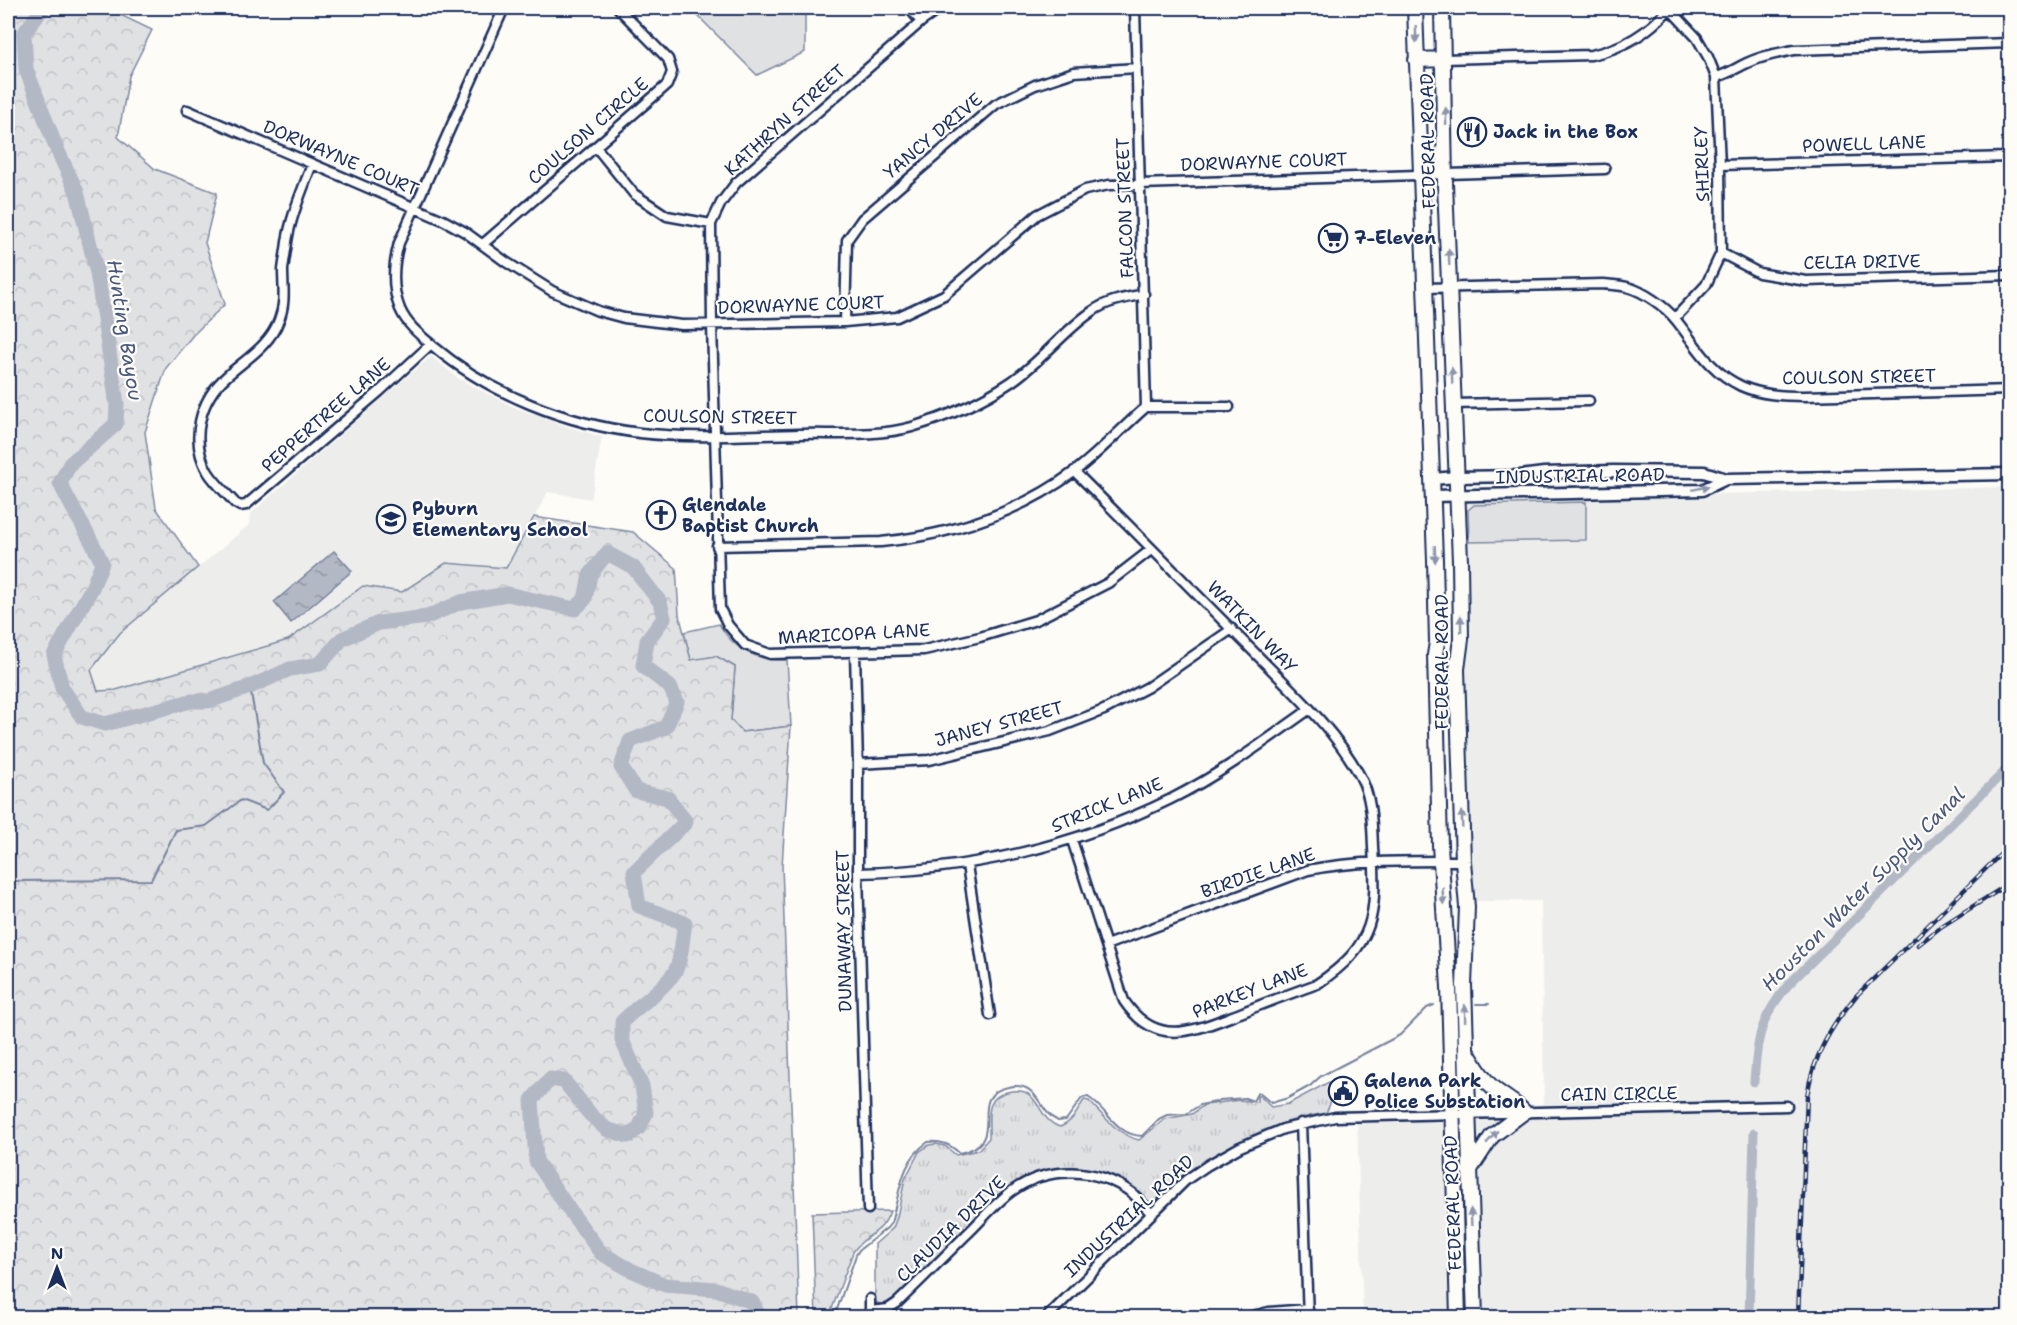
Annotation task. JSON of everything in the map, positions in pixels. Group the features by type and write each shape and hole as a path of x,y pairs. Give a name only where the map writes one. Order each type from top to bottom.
{"main road":[{"name":"FEDERAL ROAD","path":"1415,8 1433,496 1441,861 1449,987 1458,1317"},
{"name":"FEDERAL ROAD","path":"1443,8 1445,173 1461,639 1457,682 1463,861 1467,907 1464,985 1467,1114 1475,1317"},
{"path":"1416,60 1444,59"},
{"path":"1436,683 1457,682"},
{"path":"1466,1050 1481,1075 1491,1086 1516,1103 1524,1112 1492,1136 1469,1171"},
{"path":"1456,1246 1472,1246"}],"street":[{"path":"416,207 504,8"},
{"name":"COULSON CIRCLE","path":"483,244 667,85 672,72 668,59 618,8"},
{"path":"909,8 921,22"},
{"name":"KATHRYN STREET","path":"750,647 745,645 728,626 720,609 711,224 721,203 736,183 921,22 941,8"},
{"name":"FALCON STREET","path":"1136,8 1146,407"},
{"path":"1444,59 1591,55 1623,45 1642,34 1670,8"},
{"name":"SHIRLEY","path":"1670,8 1697,38 1716,77 1721,253 1706,285 1675,318"},
{"path":"1716,77 1730,73 1760,57 1794,50 2010,43"},
{"name":"YANCY DRIVE","path":"845,322 847,240 861,219 996,104 1035,85 1074,72 1137,68"},
{"name":"DORWAYNE COURT","path":"187,110 416,207 465,232 513,267 552,291 598,311 656,324 845,322 897,317 944,295 1037,215 1084,190 1109,185 1139,182 1605,169"},
{"path":"596,147 634,194 667,216 711,224"},
{"name":"POWELL LANE","path":"1719,165 2010,157"},
{"name":"PEPPERTREE LANE","path":"312,164 290,224 283,268 283,309 278,322 262,346 215,387 200,419 198,434 202,461 208,473 235,503 240,506 246,505 431,344"},
{"name":"COULSON STREET","path":"416,207 399,243 393,276 400,309 410,326 473,375 510,395 585,423 639,433 715,436 866,433 908,428 947,417 1011,382 1094,310 1115,300 1144,294"},
{"name":"CELIA DRIVE","path":"1721,253 1759,273 1806,281 2010,274"},
{"name":"COULSON STREET","path":"1425,288 1604,284 1628,287 1675,318 1710,365 1726,378 1756,392 1780,396 1805,396 2010,390"},
{"path":"1454,404 1589,401"},
{"path":"717,546 881,542 906,540 954,530 1016,507 1037,496 1074,471 1146,407 1229,407"},
{"name":"WATKIN WAY","path":"1074,471 1310,709 1346,753 1361,778 1370,806 1372,827"},
{"path":"1613,471 1613,492"},
{"name":"INDUSTRIAL ROAD","path":"1432,480 1613,471 1704,472 1726,479 2010,474"},
{"name":"INDUSTRIAL ROAD","path":"1433,496 1702,489 1726,479"},
{"name":"MARICOPA LANE","path":"750,647 770,654 855,653 924,650 980,638 1036,620 1108,583 1152,549"},
{"name":"JANEY STREET","path":"858,764 929,760 1050,731 1104,710 1148,687 1232,629"},
{"name":"DUNAWAY STREET","path":"855,653 867,1209"},
{"name":"STRICK LANE","path":"858,873 905,872 967,865 1072,840 1171,799 1234,763 1310,709"},
{"name":"PARKEY LANE","path":"1072,840 1124,1001 1137,1017 1149,1026 1164,1031 1180,1032 1196,1030 1317,984 1349,959 1364,938 1375,904 1372,827"},
{"name":"BIRDIE LANE","path":"1106,945 1308,870 1374,862 1463,861"},
{"path":"967,865 990,1015"},
{"name":"CAIN CIRCLE","path":"1451,1114 1786,1106"},
{"name":"INDUSTRIAL ROAD","path":"1046,1317 1186,1180 1240,1147 1301,1123 1335,1117 1451,1114"},
{"path":"1245,1317 1269,1312 1308,1313 1301,1123"},
{"name":"CLAUDIA DRIVE","path":"870,1314 888,1309 897,1303 1010,1192 1036,1178 1062,1173 1082,1173 1100,1177 1119,1185 1134,1195 1151,1213"},
{"path":"870,1299 870,1314"}],"shaded area":[{"name":"Pyburn Elementary School","path":"431,356 459,379 514,407 602,437 591,499 548,492 506,568 446,563 402,592 363,586 288,640 116,690 98,691 90,670 120,633 249,525 250,514"},
{"path":"2009,487 2009,1317 1363,1317 1357,1121 1473,1118 1473,1107 1544,1104 1541,901 1470,901 1463,500"}],"green space":[{"path":"8,8 106,8 152,30 129,76 118,137 155,169 217,193 205,243 225,304 193,335 166,368 145,432 156,508 198,567 120,633 91,670 98,691 116,690 288,640 363,586 402,592 446,563 506,568 534,517 633,532 676,568 679,614 691,660 716,656 735,667 731,720 742,732 791,726 782,866 799,1317 8,1317"},
{"path":"690,8 805,8 805,52 757,75"},
{"path":"1586,502 1586,540 1469,542 1468,510 1474,505"},
{"path":"719,624 739,648 766,659 787,660 791,726 742,732 731,720 735,667 716,656 691,661 684,632"},
{"path":"1329,1082 1330,1104 1326,1113 1278,1125 1233,1145 1192,1171 1154,1202 1147,1201 1118,1179 1096,1171 1062,1168 1036,1173 1015,1183 996,1198 895,1299 883,1305 875,1302 875,1244 893,1228 905,1179 919,1152 929,1145 936,1144 945,1146 956,1155 978,1150 989,1138 989,1110 994,1099 999,1095 1018,1091 1026,1093 1032,1097 1052,1123 1060,1127 1072,1119 1084,1100 1089,1101 1124,1134 1139,1140 1165,1119 1192,1114 1204,1105 1239,1100 1257,1102 1257,1096 1260,1096 1271,1107 1288,1104"},
{"path":"890,1211 878,1230 863,1240 853,1252 829,1317 816,1317 812,1213"}],"water":[{"path":"334,551 352,571 291,623 274,602"}],"waterway":[{"name":"Hunting Bayou","path":"43,8 24,33 26,69 56,147 77,192 97,273 117,404 116,424 70,464 60,483 102,563 92,588 54,655 62,688 82,717 105,724 191,701 209,701 250,687 290,669 320,664 342,639 379,623 427,617 461,602 507,594 575,609 585,599 590,575 607,553 633,567 660,602 664,618 647,641 643,666 670,687 677,702 666,727 630,741 621,767 636,791 668,798 686,822 634,872 639,906 685,923 679,962 674,973 656,993 622,1022 622,1040 642,1086 646,1113 639,1128 628,1136 606,1129 590,1114 564,1081 550,1079 532,1100 536,1161 601,1253 665,1285 716,1289 752,1302 760,1318"},
{"path":"8,881 151,880 176,830 206,826 241,800 267,810 284,792 263,763 250,687"},
{"name":"Houston Water Supply Canal","path":"1754,1082 1762,1029 1779,996 2010,766"},
{"path":"1476,1004 1489,1004"},
{"path":"834,1318 856,1255 891,1223 902,1179 912,1159 928,1142 945,1144 959,1153 974,1148 983,1140 989,1100 995,1092 1008,1087 1026,1088 1058,1121 1066,1120 1082,1098 1088,1097 1118,1126 1133,1135 1142,1136 1159,1119 1167,1115 1186,1114 1200,1105 1220,1100 1245,1098 1253,1101 1258,1092 1271,1103 1288,1098 1310,1086 1321,1076 1400,1035 1427,1008 1434,1005"},
{"name":"Houston Water Supply Canal","path":"1749,1318 1754,1133"}],"railway":[{"path":"1798,1318 1807,1096 1814,1068 1824,1043 1856,996 2010,845"},
{"path":"1918,945 1942,926 2010,883"}],"place":[{"name":"Jack in the Box","path":"1472,132"},
{"name":"7-Eleven","path":"1333,238"},
{"name":"Glendale Baptist Church","path":"661,515"},
{"name":"Pyburn Elementary School","path":"391,519"},
{"name":"Galena Park Police Substation","path":"1343,1091"}]}
